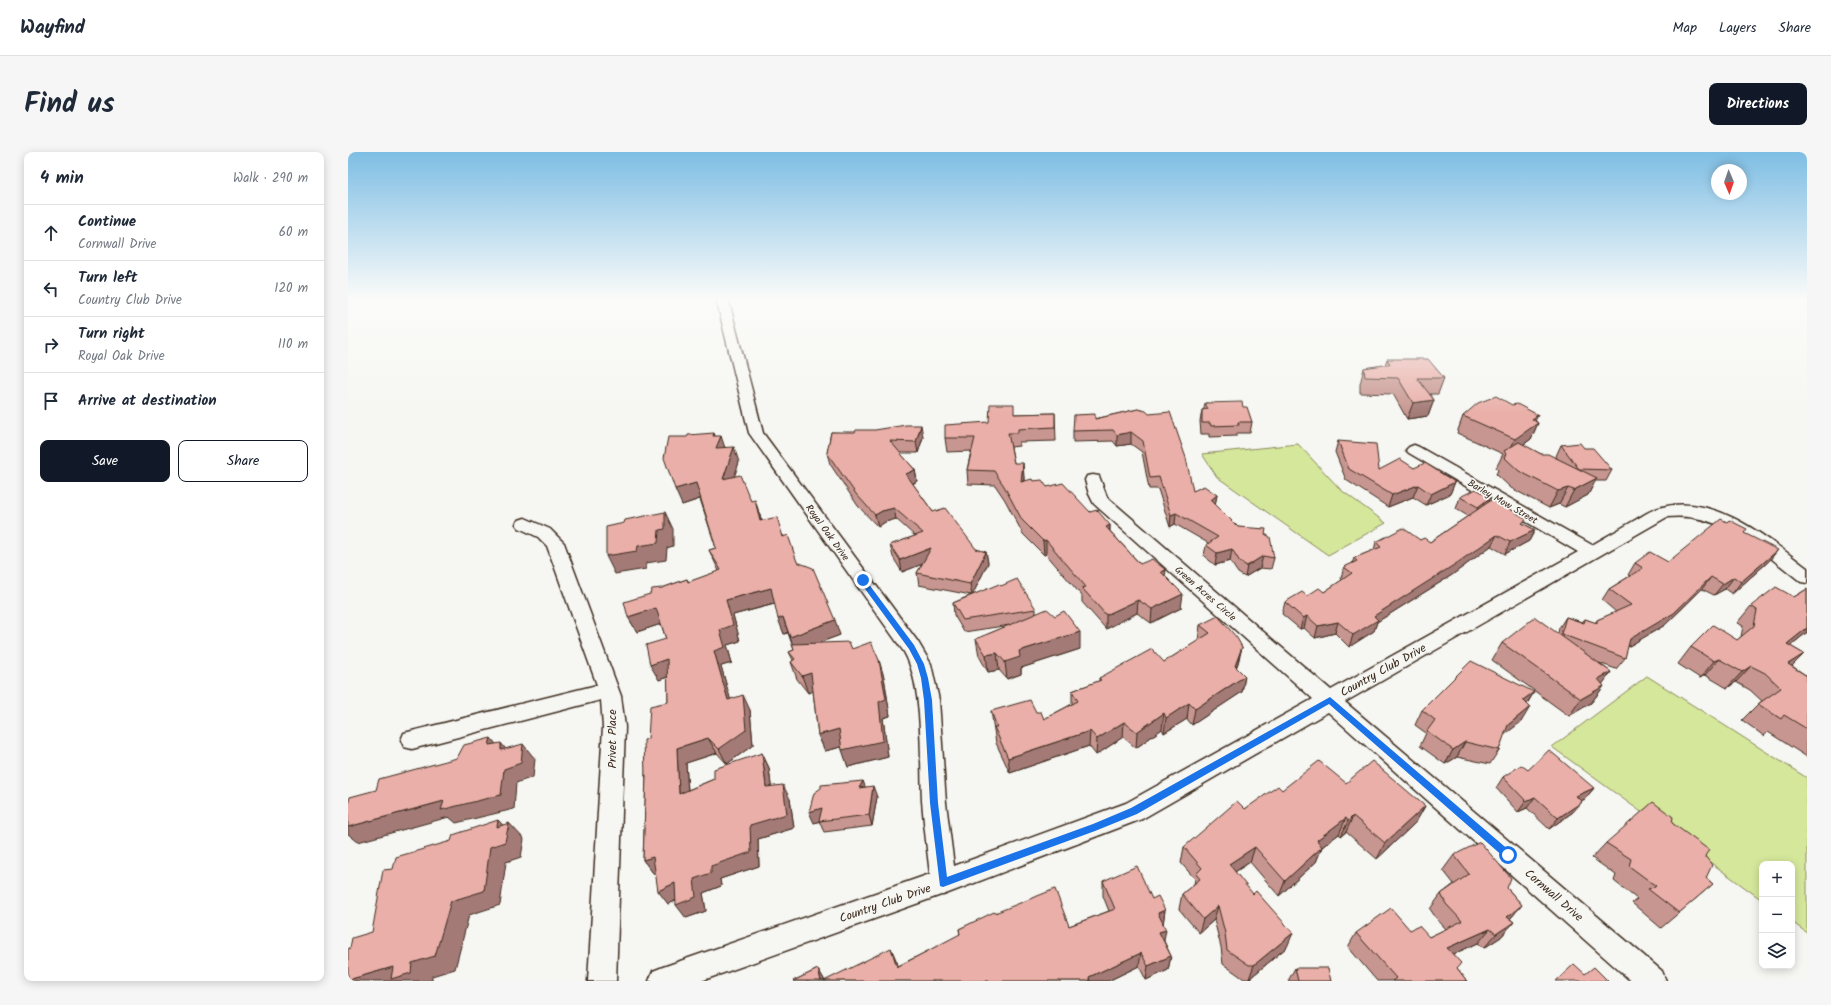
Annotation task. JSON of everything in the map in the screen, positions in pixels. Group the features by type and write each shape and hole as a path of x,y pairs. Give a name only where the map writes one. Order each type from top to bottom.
{"street":[{"name":"Royal Oak Drive","path":"732,337 756,434 911,647 921,664 928,700 934,803 943,883"},
{"name":"Barley Mow Street","path":"1414,450 1591,552"},
{"name":"Green Acres Circle","path":"1093,480 1100,500 1289,666 1330,700"},
{"name":"Country Club Drive","path":"663,981 943,883 1095,827 1134,811 1658,515 1676,510 1695,512 1723,519 1739,527 1807,577"},
{"name":"Privet Place","path":"525,524 544,533 554,543 611,696 614,727 602,981"},
{"path":"412,740 609,690"},
{"name":"Cornwall Drive","path":"1330,700 1652,981"}],"green space":[{"path":"1298,444 1341,490 1386,523 1328,555 1217,477 1202,454"},
{"path":"1647,676 1807,778 1807,933 1795,924 1795,861 1759,861 1759,898 1552,747"}],"building":[{"path":"1387,359 1428,359 1444,378 1417,378 1434,400 1413,403 1398,378 1365,377 1364,368 1390,364"},
{"path":"1496,396 1512,405 1517,404 1538,415 1532,419 1538,423 1515,439 1463,416 1478,403"},
{"path":"1242,402 1243,407 1247,407 1252,422 1238,422 1239,425 1211,426 1210,423 1202,423 1202,410 1208,409 1205,403"},
{"path":"990,404 1014,404 1014,414 1055,413 1055,427 1018,429 1018,433 1008,433 1014,463 1023,463 1021,482 1032,479 1033,481 1042,480 1047,487 1063,483 1090,512 1097,510 1110,525 1106,527 1140,564 1152,559 1166,570 1161,572 1183,594 1152,609 1138,600 1106,615 1082,588 1086,587 1046,540 1043,541 1022,520 1004,486 994,471 967,470 975,438 945,438 945,425 989,422"},
{"path":"1138,409 1146,411 1149,414 1170,412 1186,458 1193,491 1204,486 1217,495 1211,500 1238,527 1266,529 1265,534 1270,537 1274,558 1263,556 1247,566 1240,562 1232,549 1217,553 1206,545 1218,537 1176,513 1171,515 1159,477 1150,478 1143,441 1131,432 1117,435 1113,430 1073,431 1074,415 1095,414 1095,419"},
{"path":"906,425 921,425 916,442 890,441 915,470 906,474 933,512 945,508 976,549 986,552 970,584 917,573 931,548 900,560 890,545 923,533 894,508 882,511 875,515 856,494 827,453 831,432 855,432 856,430 875,430"},
{"path":"714,433 713,436 721,436 716,448 734,447 723,479 740,475 751,501 755,500 760,521 777,517 783,537 788,535 797,562 813,568 835,620 790,637 783,617 778,619 771,588 726,600 733,625 720,630 725,647 714,651 728,700 743,695 746,730 719,749 708,738 677,748 679,794 714,779 714,769 762,753 766,787 783,785 787,814 750,825 751,852 711,866 711,873 694,879 696,897 676,905 675,883 658,891 653,857 643,860 646,775 645,776 644,740 648,739 650,706 668,702 667,659 650,665 646,645 666,639 656,608 628,617 624,602 650,594 652,589 662,588 687,579 688,582 721,570 709,550 716,548 696,483 675,489 664,458 668,437 687,437 688,435"},
{"path":"1338,441 1376,444 1379,470 1400,459 1414,468 1425,463 1455,482 1431,494 1418,485 1392,495 1349,469"},
{"path":"1519,442 1541,454 1548,454 1597,478 1574,490 1568,488 1558,491 1519,471 1504,457 1506,454 1504,451"},
{"path":"1580,443 1584,448 1593,448 1612,470 1579,469 1561,445"},
{"path":"1476,489 1491,497 1478,507 1460,497"},
{"path":"1493,499 1527,519 1522,523 1535,530 1510,542 1497,535 1457,563 1374,616 1378,620 1353,635 1338,622 1318,626 1307,616 1303,618 1285,602 1302,592 1307,596 1319,588 1324,592 1352,573 1344,567 1357,561 1354,558 1381,547 1376,542 1403,528 1420,540 1424,538 1430,542"},
{"path":"665,512 665,529 659,530 658,543 638,546 637,551 606,556 606,527 624,523 625,520"},
{"path":"1721,519 1727,522 1729,520 1747,529 1744,533 1778,550 1741,582 1734,577 1723,584 1711,577 1674,613 1630,639 1625,658 1561,634 1566,617 1584,623 1585,619 1597,623 1597,620 1631,605 1609,589 1643,568 1635,563 1650,552 1668,562"},
{"path":"1017,579 1036,609 963,620 953,603 999,584 1001,586"},
{"path":"1776,587 1794,597 1807,589 1807,628 1787,644 1804,654 1788,664 1807,676 1807,729 1784,715 1781,719 1758,704 1781,688 1765,673 1751,666 1742,672 1719,659 1714,661 1691,647 1713,625 1737,640 1754,626 1757,610 1751,606"},
{"path":"1047,609 1055,616 1064,611 1080,632 1019,651 1020,657 1005,662 997,653 986,655 976,639"},
{"path":"1218,616 1237,638 1242,647 1235,666 1245,676 1195,709 1189,703 1166,718 1164,713 1137,732 1124,722 1097,739 1090,731 1008,758 994,727 997,727 991,711 1030,700 1036,712 1041,712 1044,719 1078,701 1072,691 1101,680 1099,678 1152,649 1164,662 1210,633 1200,625"},
{"path":"1535,617 1611,672 1598,679 1604,686 1581,699 1502,643"},
{"path":"849,642 852,649 871,642 879,660 886,699 879,702 883,741 842,750 839,729 818,735 811,673 802,676 791,662 795,659 789,652 794,650 792,644"},
{"path":"1471,661 1534,692 1523,700 1530,707 1508,725 1499,750 1465,742 1453,750 1427,731 1435,720 1422,710"},
{"path":"491,738 489,745 501,743 501,750 523,744 521,763 504,769 501,795 441,810 444,801 348,827 348,805 350,797 376,790 379,779 457,758 464,745"},
{"path":"1549,750 1594,788 1576,796 1582,802 1558,818 1535,797 1526,801 1503,777 1521,765 1528,770"},
{"path":"1319,761 1346,783 1372,761 1425,806 1385,843 1353,816 1348,821 1346,818 1317,840 1322,847 1285,881 1255,847 1229,864 1253,894 1256,891 1293,933 1254,965 1249,965 1227,950 1225,933 1218,906 1203,919 1182,894 1200,879 1196,874 1202,868 1184,847 1237,801 1245,809 1278,786 1282,790"},
{"path":"863,781 859,788 873,786 869,815 819,821 822,808 809,812 814,793 821,788 821,785"},
{"path":"1653,802 1673,817 1672,823 1709,850 1705,856 1712,865 1706,878 1713,884 1679,913 1648,889 1656,886 1629,866 1631,859 1606,843"},
{"path":"498,820 497,827 509,823 505,842 490,847 484,891 451,901 435,956 412,963 411,973 391,979 393,967 348,980 348,949 350,948 352,938 372,932 383,870 393,869 396,857 451,841 453,835"},
{"path":"1480,842 1511,878 1507,888 1522,905 1507,917 1514,922 1496,934 1490,929 1447,948 1461,963 1457,968 1467,981 1392,981 1396,978 1356,933 1391,908 1410,930 1419,926 1429,937 1462,921 1446,904 1441,894 1469,874 1454,855"},
{"path":"1137,866 1152,899 1158,896 1165,910 1158,913 1166,930 1159,932 1171,956 1148,966 1141,953 1089,977 1090,981 824,981 891,948 897,967 960,934 959,929 994,912 995,913 1055,889 1069,926 1115,909 1103,881"},
{"path":"1574,964 1585,974 1594,967 1608,981 1556,981"},
{"path":"1295,968 1328,968 1331,981 1298,981"},
{"path":"818,969 821,981 793,981"}],"route":[{"path":"863,580 911,647 921,664 928,700 934,803 943,883 1095,827 1134,811 1330,700 1508,855"}]}
